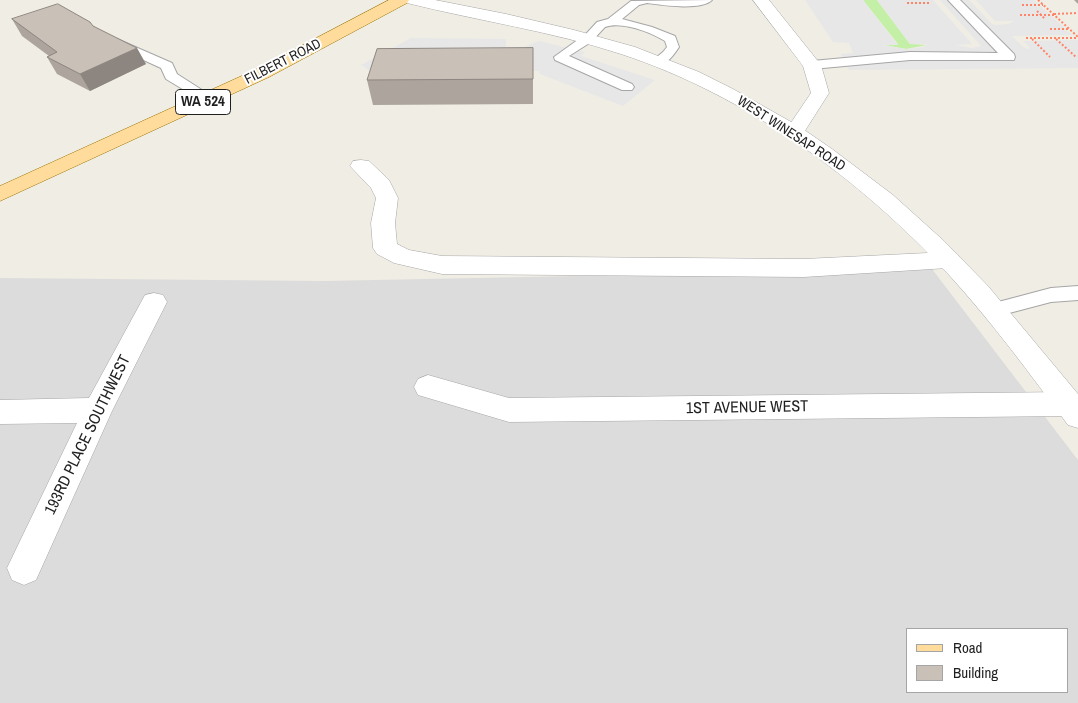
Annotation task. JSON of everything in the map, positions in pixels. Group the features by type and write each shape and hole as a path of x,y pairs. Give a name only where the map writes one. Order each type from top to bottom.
{"main road":[{"name":"FILBERT ROAD","path":"0,194 263,73 401,0"}],"street":[{"name":"WEST WINESAP ROAD","path":"413,0 589,38 658,61 735,96 794,133 854,175 914,225 994,310 1074,410"},
{"path":"761,0 812,66 820,92 794,133"},
{"path":"361,166 381,185 387,198 383,223 385,248 403,257 442,265 804,268 948,260"},
{"name":"193RD PLACE SOUTHWEST","path":"24,568 98,410 154,302"},
{"name":"1ST AVENUE WEST","path":"428,388 509,410 1074,410"},
{"path":"0,412 98,410"}],"lane":[{"path":"611,22 635,3 644,0"},
{"path":"649,0 696,2 706,0"},
{"path":"812,66 841,64 878,58 1009,57 954,0"},
{"path":"627,87 560,56 589,38 603,23 611,22 664,34 671,39 673,47 668,55 658,61"},
{"path":"106,38 167,66 171,76 209,99"},
{"path":"994,310 1051,295 1078,293"}],"path":[{"path":"1038,0 1078,38"},
{"path":"907,3 935,2"},
{"path":"1022,5 1044,5"},
{"path":"1037,11 1045,19"},
{"path":"1020,15 1078,13"},
{"path":"1050,30 1070,29"},
{"path":"1024,38 1078,38"},
{"path":"1031,38 1050,57"},
{"path":"1056,38 1076,57"}],"shaded area":[{"path":"805,0 863,0 898,45 882,45 906,49 924,47 927,44 910,44 877,0 933,0 972,44 956,45 972,48 981,46 940,0 969,0 995,25 1008,24 1014,21 995,21 976,0 1034,0 1072,35 1012,36 1023,47 1028,49 1030,48 1023,41 1078,40 1078,68 849,70 841,54 853,53 849,43 833,42"},
{"path":"411,38 506,39 506,47 524,47 539,41 585,52 581,56 655,80 623,106 540,74 539,71 372,72 361,65"},
{"path":"932,269 1078,460 1078,703 0,703 0,278 324,281"}],"green space":[{"path":"863,0 877,0 910,44 927,45 906,49 880,44 898,44"}],"building":[{"path":"58,4 90,22 93,26 137,48 80,74 47,57 57,52 12,19"},
{"path":"533,48 533,79 367,80 377,49"}]}
